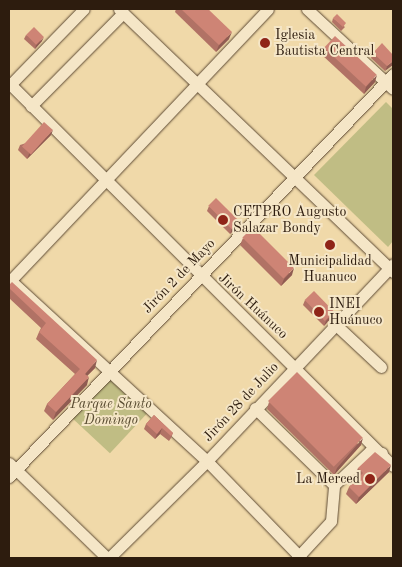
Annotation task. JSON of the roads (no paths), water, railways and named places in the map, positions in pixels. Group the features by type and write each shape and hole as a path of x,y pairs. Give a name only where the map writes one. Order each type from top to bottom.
{"street":[{"path":"9,85 84,9"},
{"path":"268,9 107,180 9,280 110,370 207,461 299,557 331,521 334,485 370,451 393,455"},
{"path":"307,9 391,81"},
{"path":"31,106 121,11 392,268"},
{"name":"Jirón 2 de Mayo","path":"11,470 110,370 296,175 391,81"},
{"name":"Jirón Huánuco","path":"9,85 107,180 200,276 295,366 393,466"},
{"name":"Jirón 28 de Julio","path":"108,558 207,461 335,324 392,268"},
{"path":"335,324 381,367"},
{"path":"255,408 334,485"},
{"path":"11,470 108,558"}],"place":[{"name":"Iglesia Bautista Central","path":"265,43"},
{"name":"CETPRO Augusto Salazar Bondy","path":"223,220"},
{"name":"Municipalidad Huanuco","path":"330,245"},
{"name":"INEI Huánuco","path":"319,312"},
{"name":"La Merced","path":"370,479"}],"park label":[{"name":"Parque Santo Domingo","path":"111,412"}]}
